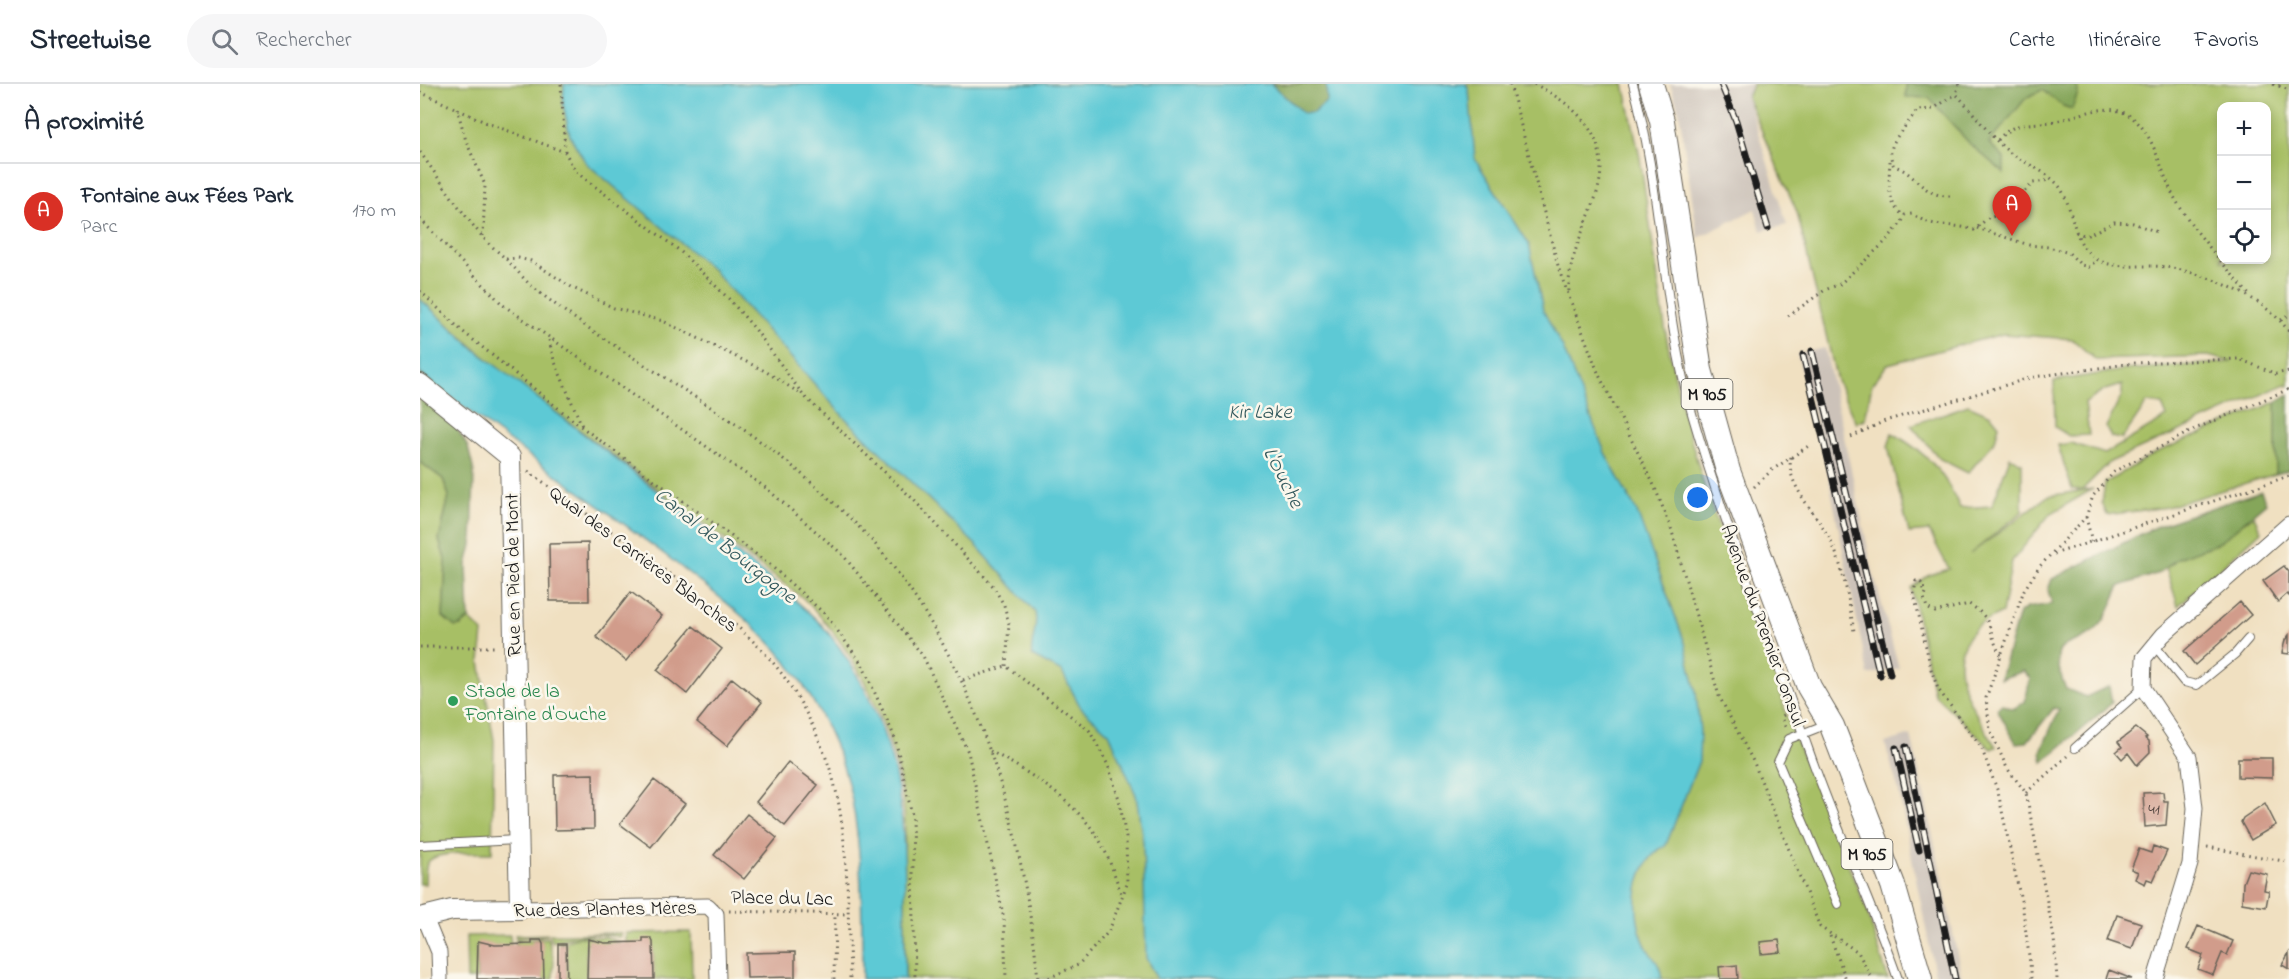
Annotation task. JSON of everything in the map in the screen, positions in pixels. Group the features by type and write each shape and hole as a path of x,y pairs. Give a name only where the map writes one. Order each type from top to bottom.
{"main road":[{"name":"Avenue du Premier Consul","path":"1651,84 1662,121 1700,370 1739,500 1811,692 1819,732 1893,885 1919,979"}],"street":[{"path":"420,384 510,457"},
{"name":"Rue en Pied de Mont","path":"510,457 520,909"},
{"path":"2155,979 2168,929 2185,884 2194,844 2194,792 2188,757 2143,688 2141,669 2144,658 2153,644 2286,532"},
{"name":"Rue des Plantes Mères","path":"423,918 452,910 708,906 715,911 718,979"},
{"path":"423,918 439,952 440,979"}],"lane":[{"name":"Avenue du Premier Consul","path":"1633,84 1646,139 1673,334 1692,416 1724,517 1819,732 1874,910 1898,979"},
{"path":"2153,644 2184,682 2197,685 2235,654 2248,639"},
{"path":"2076,748 2143,688"},
{"path":"1819,732 1790,739 1778,762 1838,904"},
{"path":"420,845 518,840"}],"path":[{"path":"561,84 565,152 576,172 680,251 729,299 755,329 803,395 913,499 993,586 1004,605 1008,624 1006,666"},
{"path":"1510,84 1544,216 1569,298 1599,375 1653,483 1671,528 1719,696 1754,763 1820,927 1830,936 1850,945 1863,959 1872,979"},
{"path":"1534,84 1561,97 1579,113 1594,135 1600,153 1601,173 1596,195 1568,274 1569,298"},
{"path":"1959,84 1956,94 1933,109 1917,110 1910,124 1893,141 1890,193 1894,206 1905,215 1912,214 1928,224 1945,227 1961,226 1974,230 1989,217 1998,216 2006,210 2033,183 2050,180"},
{"path":"2273,84 2289,90"},
{"path":"420,92 487,123 565,152"},
{"path":"1956,94 2008,151 2060,187 2081,246 2097,260 2186,271 2251,297"},
{"path":"457,108 466,141 485,185 482,237"},
{"path":"1998,140 2006,130 2016,125 2040,124 2095,111 2119,111 2143,126 2174,196 2251,297 2281,320 2289,332"},
{"path":"420,152 482,237 532,287 622,351 700,400 796,470 875,544 923,611 962,680 990,751 1015,843 1034,934 1038,979"},
{"path":"1891,159 1894,166 1904,169 1920,186 1940,196 1950,196"},
{"path":"1788,316 1825,290 1840,284 1885,242 1905,215"},
{"path":"420,219 455,258 503,305 549,340 765,488 806,520 843,555 923,656 968,752 1004,919 1006,979"},
{"path":"2076,232 2086,236 2115,222 2133,223 2160,233"},
{"path":"1977,228 2029,245 2049,247 2069,254 2081,264 2089,267 2097,260"},
{"path":"506,259 518,258 531,261 573,288 614,308 663,321 765,371 803,395"},
{"path":"420,291 462,331 583,428 768,563 826,615 862,664 895,738 912,815 915,979"},
{"path":"2281,320 2289,315"},
{"path":"549,340 554,360 583,428"},
{"path":"1851,437 1885,421 2033,377 2135,363 2239,359 2276,374 2289,371"},
{"path":"2056,979 2054,938 2026,793 2007,768 1990,730 1986,698 2024,590 2040,566 2086,517 2093,496 2115,471 2195,429 2289,389"},
{"path":"1739,500 1772,470 1810,445"},
{"name":"Quai des Carrières Blanches","path":"510,457 705,601 745,634 782,674 810,722 831,772 841,828 848,914 850,979"},
{"path":"1791,457 1789,466 1802,496 1827,533 1845,581 1854,631"},
{"path":"2052,555 2289,476"},
{"path":"2086,517 2092,542"},
{"path":"2001,655 1988,619 1979,610 1969,604 1935,612 1927,608 1924,598 1926,592 1921,583 1916,581 1914,594 1930,669 1938,688 1981,747 1998,792 2023,910 2032,979"},
{"path":"420,647 514,647"},
{"path":"962,680 1006,666"},
{"path":"1006,666 1089,730 1108,765 1119,799 1126,838 1127,884 1109,931 1078,965 1046,979"},
{"path":"2026,793 2076,748"},
{"path":"990,751 1020,767 1071,807 1101,842 1122,896"},
{"path":"2194,844 2289,862"},
{"name":"Place du Lac","path":"715,911 848,914"},
{"path":"834,914 834,979"},
{"path":"1830,936 1846,979"}],"shaded area":[{"path":"1670,84 1753,84 1747,97 1787,225 1761,231 1755,209 1698,238 1679,111"},
{"path":"1825,348 1873,572 1899,668 1868,675 1821,440 1797,354"},
{"path":"1911,735 1962,979 1936,979 1898,788 1885,743"}],"green space":[{"name":"Kir Lake","path":"420,84 1624,84 1640,158 1667,340 1682,408 1706,492 1774,673 1790,726 1866,908 1888,979 905,979 904,809 892,751 883,722 857,668 841,643 803,598 496,367 420,299"},
{"path":"1271,84 1326,84 1327,101 1313,114 1303,113"},
{"path":"1753,84 2289,84 2289,386 2285,384 2110,462 2082,490 2072,489 2058,445 2071,443 2105,454 2167,417 2162,405 2147,403 2122,439 2111,437 2106,427 2122,395 2122,385 2105,390 2085,403 2089,435 2069,436 2055,427 2054,381 2124,370 2232,362 2208,356 2096,360 2072,339 2003,334 1888,364 1872,384 1865,419 1856,423 1837,381 1797,212 1747,97"},
{"path":"1906,84 2077,84 2078,93 2072,109 2063,106 2042,90 2026,98 1989,143 2004,158 2004,173 1970,144 1929,98 1906,97"},
{"path":"420,373 445,393 457,429 468,447 474,472 472,545 467,565 469,619 461,626 455,627 443,617 446,562 439,540 449,496 443,479 420,462"},
{"path":"2289,394 2289,470 2276,474 2276,402"},
{"path":"2276,402 2276,474 2167,507 2107,515 2102,503 2105,483 2155,453"},
{"path":"1968,405 1991,415 1999,425 1995,441 1968,473 1940,459 1911,425"},
{"path":"1892,433 1915,448 1933,464 1948,483 1960,508 1992,506 2010,457 2022,463 2022,512 1970,554 2048,496 2093,489 2050,514 2012,561 2002,613 1978,626 1966,640 1961,655 1960,671 1971,703 1996,747 1991,749 1934,694 1911,588 1929,575 1949,569 1929,531 1909,533 1888,447"},
{"name":"Stade de la Fontaine d'Ouche","path":"420,462 443,479 449,496 439,540 446,562 443,617 461,626 469,619 483,632 480,662 494,740 492,853 456,853 437,856 427,864 425,884 420,884"},
{"path":"2261,491 2266,503 2220,542 2178,558 2159,573 2120,586 2101,624 2082,639 2060,650 2058,658 2066,689 2086,697 2109,686 2112,703 2043,762 2041,751 2059,709 2054,708 2027,742 2016,743 1997,709 2002,704 2013,709 2025,702 2030,679 2024,671 2000,679 2019,613 2027,608 2052,604 2048,590 2052,579 2155,527"},
{"path":"2254,516 2261,531 2178,606 2166,568 2178,558 2220,542 2231,530"},
{"path":"691,932 692,979 654,979 653,942 626,943 626,933"},
{"path":"621,933 620,937 594,934 552,942 550,935 516,938 515,935"},
{"path":"510,935 511,945 476,946 477,979 467,979 466,936"},
{"path":"579,937 606,937 621,943 586,943 587,979 567,979 566,944 558,944"},
{"path":"548,938 554,960 553,979 544,979 515,941"}],"water":[{"name":"Kir Lake","path":"564,84 1271,84 1303,113 1313,113 1327,101 1326,84 1466,84 1469,90 1475,159 1529,244 1543,310 1563,348 1606,455 1637,512 1685,643 1696,692 1700,731 1699,761 1666,845 1655,853 1647,864 1638,891 1638,920 1641,933 1646,946 1658,964 1662,979 1157,979 1146,958 1143,842 1136,795 1109,733 1081,708 1062,672 1032,656 1036,624 1035,612 977,546 843,416 713,270 586,163 570,136 563,104"},
{"name":"Canal de Bourgogne","path":"420,299 477,351 799,603 827,631 840,649 853,668 874,709 890,752 895,774 904,841 905,979 862,979 860,867 854,809 840,758 812,700 795,674 776,649 738,612 420,373"}],"building":[{"path":"588,543 589,601 550,601 549,544"},
{"path":"2284,566 2289,572 2289,596 2287,594 2278,602 2263,581"},
{"path":"631,592 662,616 626,661 596,637"},
{"path":"2240,602 2251,615 2195,665 2184,651"},
{"path":"693,626 722,649 687,694 657,670"},
{"path":"2289,635 2289,654 2282,653 2285,640"},
{"path":"732,678 762,702 727,746 697,722"},
{"path":"2136,728 2147,737 2145,738 2149,741 2150,752 2137,765 2128,753 2122,759 2116,752 2122,747 2118,742"},
{"path":"2238,758 2272,758 2272,778 2238,777"},
{"path":"788,762 818,785 785,826 756,802"},
{"path":"593,774 594,829 555,830 554,775"},
{"path":"654,780 685,804 651,847 620,824"},
{"path":"2163,792 2164,801 2168,801 2166,825 2145,827 2143,793"},
{"path":"2265,803 2276,825 2251,840 2241,822 2243,818"},
{"path":"747,814 777,838 744,879 714,855"},
{"path":"2153,846 2167,851 2153,881 2147,879 2145,884 2135,879 2138,872 2131,869 2139,849 2151,853"},
{"path":"2248,870 2267,874 2264,890 2269,891 2266,907 2242,903 2243,883"},
{"path":"2117,915 2141,923 2132,949 2108,941"},
{"path":"2198,926 2233,941 2227,955 2222,953 2213,975 2198,969 2203,955 2188,949"},
{"path":"643,938 651,938 653,942 654,979 587,979 588,939 605,943 643,942"},
{"path":"532,940 541,940 543,944 544,979 477,979 478,941 495,945 532,944"},
{"path":"1779,940 1781,952 1761,954 1760,942"},
{"path":"558,944 566,944 567,979 558,979"},
{"path":"795,952 795,977 747,978 746,953"},
{"path":"2289,953 2289,969 2282,965"},
{"path":"1737,965 1738,979 1720,979 1719,967"},
{"path":"2109,970 2132,979 2106,979"}],"railway":[{"path":"1721,84 1736,121 1768,228"},
{"path":"1812,351 1890,674"},
{"path":"1803,355 1880,675"},
{"path":"1906,747 1955,979"},
{"path":"1896,748 1919,850"}],"place":[{"name":"Fontaine aux Fées Park","path":"2012,236"},
{"name":"Stade de la Fontaine d'Ouche","path":"453,701"}],"water label":[{"name":"L'Ouche","path":"1284,477"}]}
